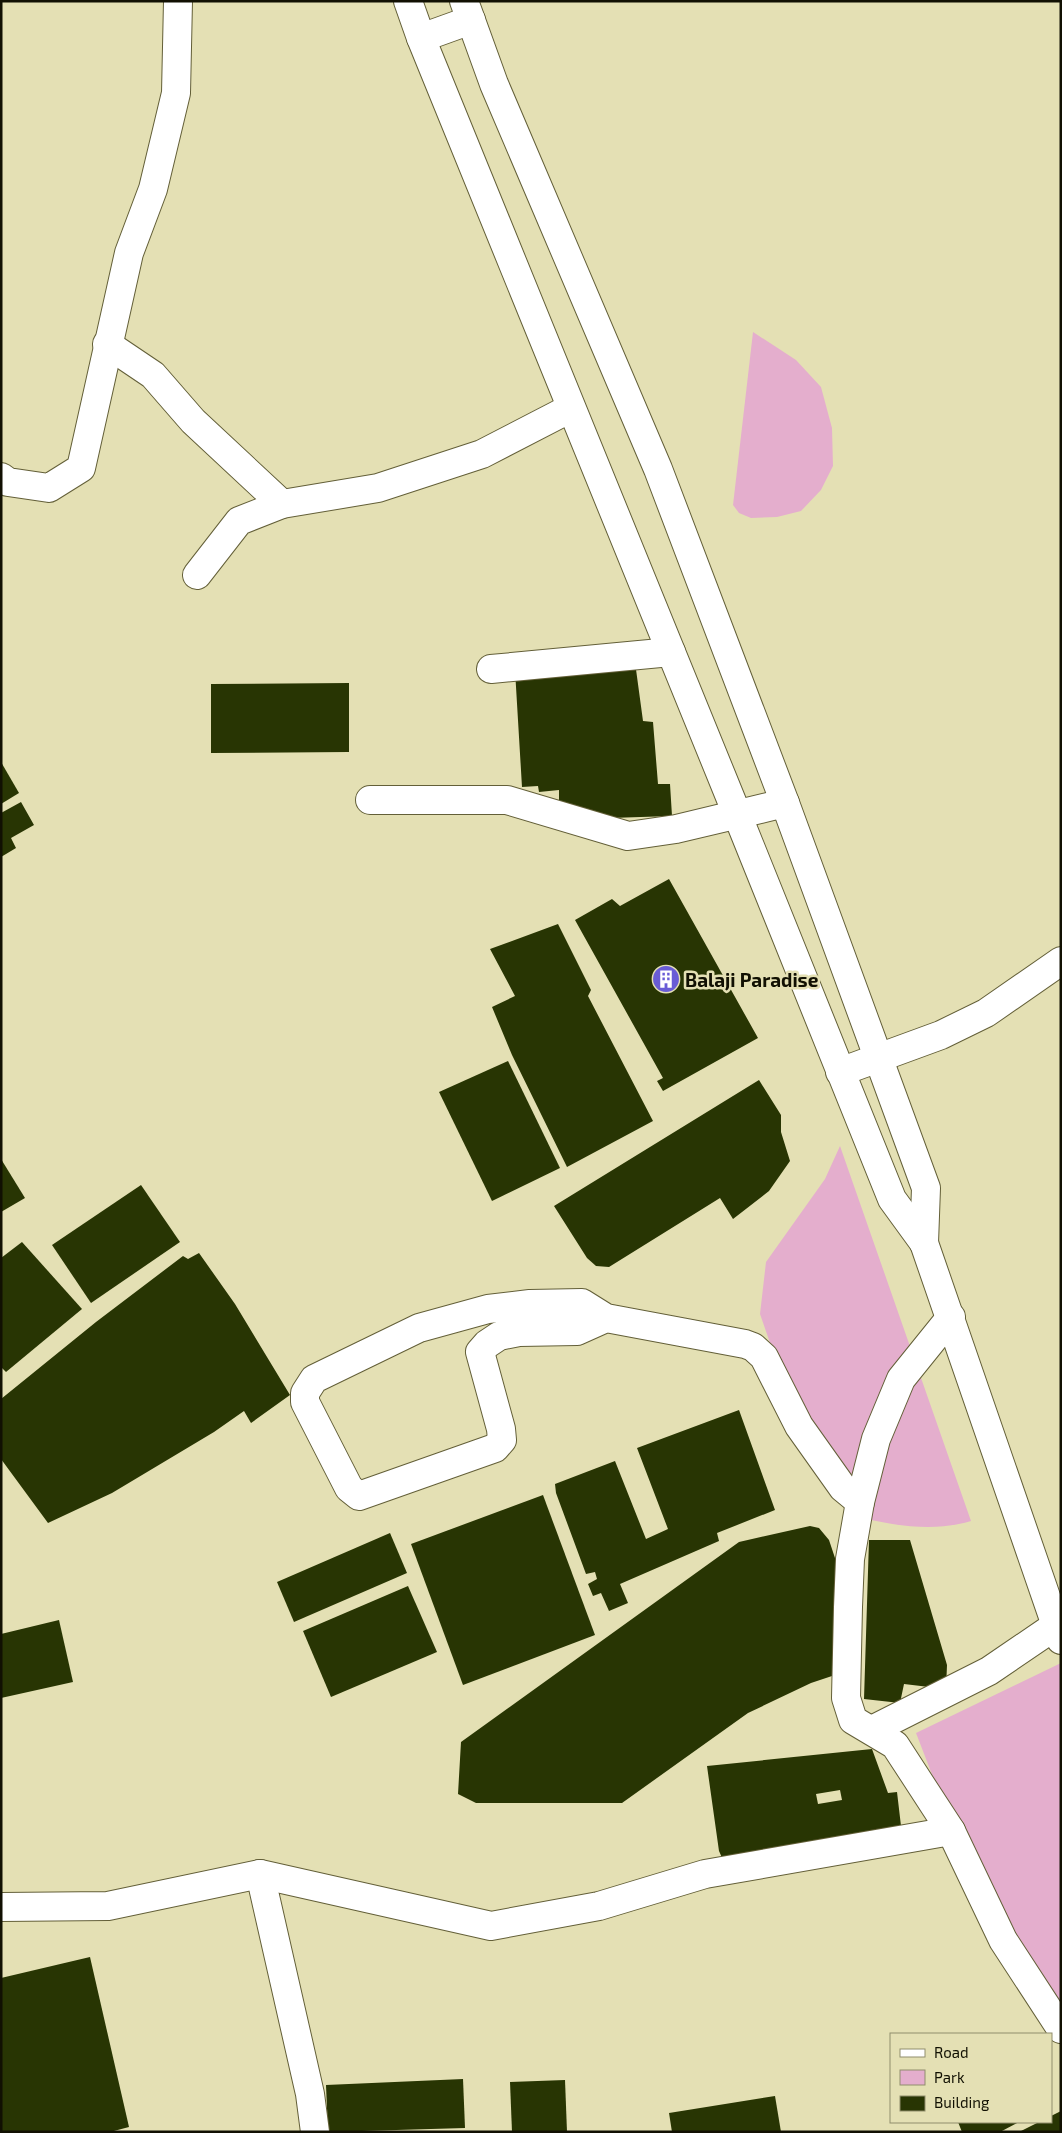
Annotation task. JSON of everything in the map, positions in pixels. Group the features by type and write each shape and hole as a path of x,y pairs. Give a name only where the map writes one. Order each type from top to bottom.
{"street":[{"path":"1,477 8,482 49,488 81,468 129,253 153,189 176,93 178,1"},
{"path":"408,1 421,38 892,1199 924,1243 1059,1630 989,1671 872,1730"},
{"path":"421,38 468,10 494,84 658,469 785,803 926,1188 924,1243"},
{"path":"108,344 153,375 193,421 282,504"},
{"path":"197,575 239,521 282,504 378,488 482,454 571,408"},
{"path":"491,669 671,652"},
{"path":"370,800 507,800 628,836 676,829 785,803"},
{"path":"840,1072 941,1035 986,1013 1061,961"},
{"path":"606,1318 577,1331 519,1332 499,1336 487,1344 480,1352 501,1429 502,1440 495,1448 359,1496 349,1488 305,1402 305,1393 314,1379 419,1328 488,1309 557,1303 582,1303 606,1318 753,1347 764,1357 800,1426 837,1480 843,1488 860,1502"},
{"path":"951,1317 900,1379 876,1439 860,1502 850,1559 846,1698 853,1720 895,1744 951,1831 1003,1940 1061,2029"},
{"path":"1,1907 108,1906 260,1874 490,1926 599,1906 705,1874 951,1831"},
{"path":"260,1874 310,2094 315,2132"}],"green space":[{"path":"753,332 796,360 821,387 832,428 833,466 821,490 801,511 777,517 751,518 739,513 733,505"},
{"path":"840,1146 971,1521 946,1526 921,1527 871,1520 777,1363 760,1314 766,1262 825,1179"},
{"path":"1061,1663 1061,2018 943,1803 916,1733"}],"building":[{"path":"635,662 643,721 653,722 658,784 670,784 672,816 579,819 578,806 559,808 559,790 539,792 538,786 522,787 515,670"},
{"path":"349,683 349,752 211,753 211,684"},
{"path":"1,762 19,793 1,804"},
{"path":"21,802 34,825 11,838 16,848 1,857 1,813"},
{"name":"Balaji Paradise","path":"669,879 758,1038 663,1091 657,1081 663,1078 575,920 612,899 620,906"},
{"path":"558,924 591,990 588,996 653,1121 567,1167 512,1055 492,1007 515,996 490,949"},
{"path":"508,1061 560,1168 492,1201 439,1092"},
{"path":"759,1080 781,1115 781,1132 790,1161 769,1191 733,1219 720,1198 609,1267 596,1266 587,1258 554,1206"},
{"path":"1,1159 25,1198 1,1212"},
{"path":"141,1185 180,1242 91,1303 52,1245"},
{"path":"22,1242 82,1309 6,1372 1,1367 1,1258"},
{"path":"199,1253 235,1304 290,1395 251,1423 244,1411 214,1432 112,1493 48,1523 1,1459 1,1399 96,1322 183,1256 188,1259"},
{"path":"739,1410 775,1510 717,1533 719,1541 620,1584 628,1603 609,1611 601,1593 593,1596 588,1584 597,1579 595,1572 586,1574 556,1493 555,1484 615,1461 646,1539 668,1529 637,1448"},
{"path":"543,1495 595,1635 463,1685 411,1544"},
{"path":"810,1526 819,1528 829,1540 837,1564 835,1675 811,1683 748,1713 622,1803 476,1803 458,1794 461,1742 739,1542"},
{"path":"390,1533 407,1573 294,1622 277,1582"},
{"path":"869,1540 910,1540 947,1665 946,1689 904,1684 900,1703 864,1699"},
{"path":"408,1586 437,1652 331,1697 303,1631"},
{"path":"59,1620 73,1682 1,1698 1,1634"},
{"path":"872,1749 888,1793 897,1792 901,1826 723,1860 719,1851 707,1766","holes":["840,1790 842,1800 818,1804 816,1794"]},
{"path":"90,1957 129,2127 110,2132 1,2132 1,1978"},
{"path":"463,2079 465,2128 328,2132 326,2085"},
{"path":"565,2080 567,2132 512,2132 510,2082"},
{"path":"775,2096 781,2132 672,2132 669,2113"},
{"path":"1061,2111 1061,2132 1019,2132 1037,2123 1052,2123 1052,2116"},
{"path":"958,2123 1017,2123 1000,2132 962,2132"}],"place":[{"name":"Balaji Paradise","path":"666,979"}]}
